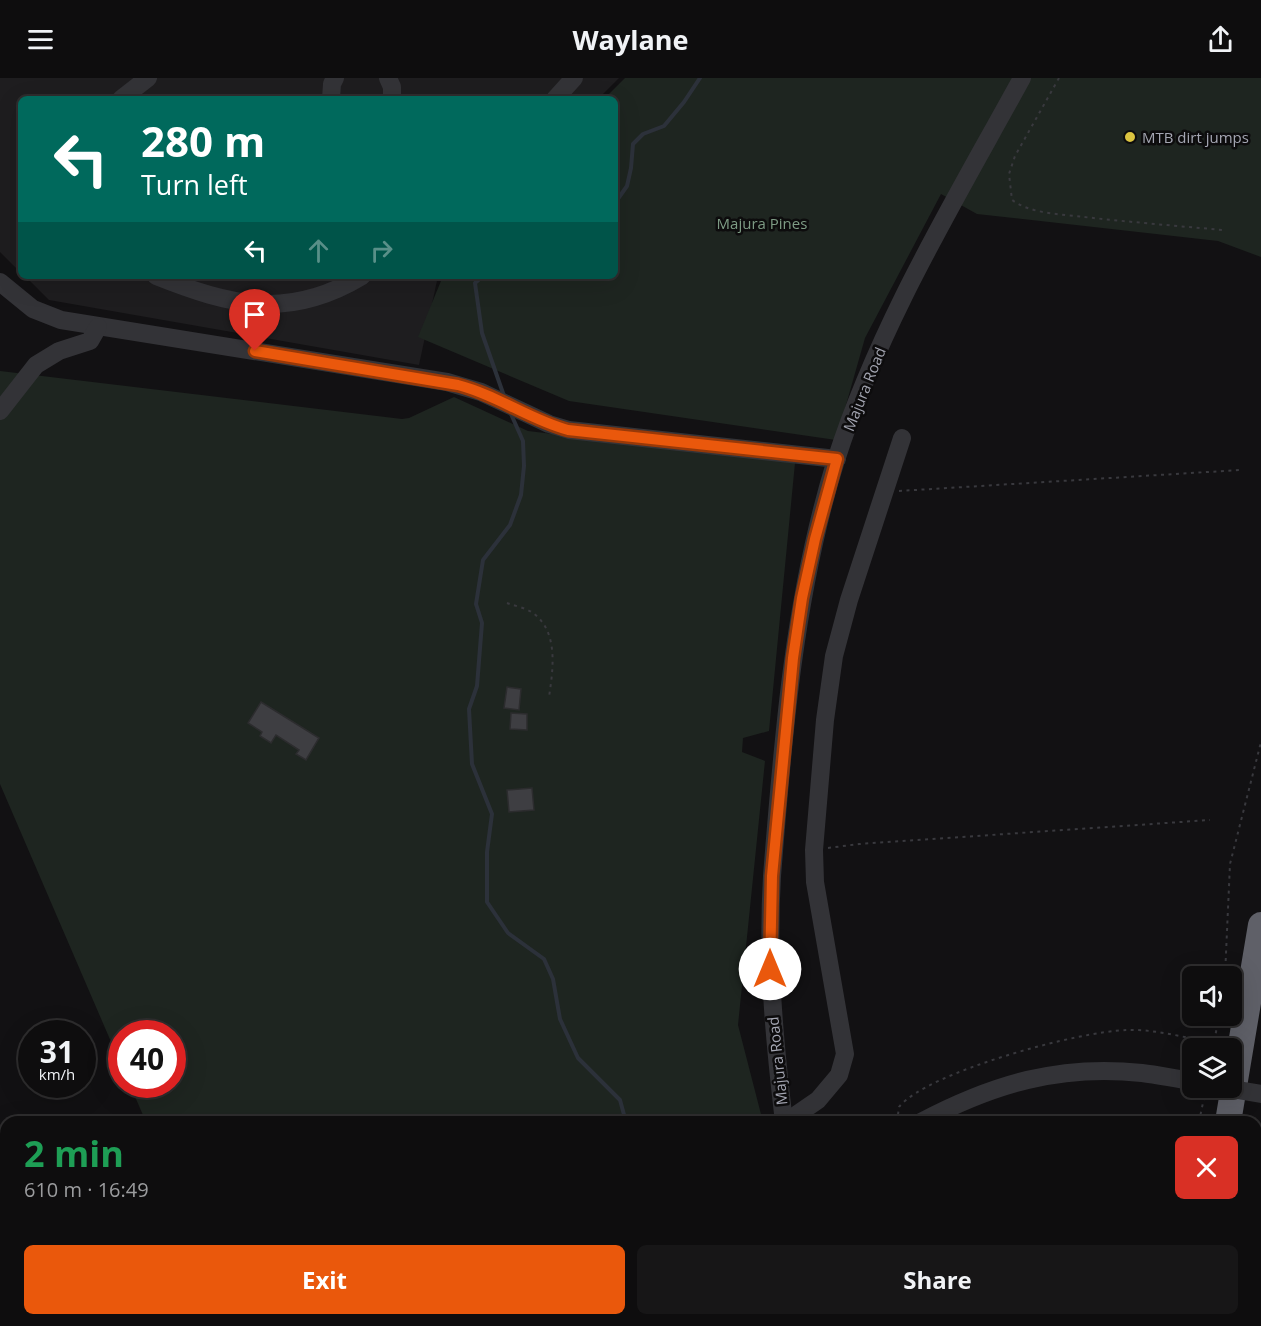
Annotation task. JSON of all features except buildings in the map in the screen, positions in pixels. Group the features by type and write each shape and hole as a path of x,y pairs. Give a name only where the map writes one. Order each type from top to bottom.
{"highway":[{"path":"1229,1116 1261,925"}],"street":[{"path":"125,96 148,78"},
{"path":"331,96 335,78"},
{"path":"388,78 392,87 392,96"},
{"path":"558,96 574,78"},
{"name":"Majura Road","path":"784,1116 771,999 770,908 797,628 819,520 837,459 883,339 938,231 1022,78"},
{"path":"164,279 212,296 249,303 281,304 322,295 356,279"},
{"path":"0,282 39,312 61,320 447,382 481,392 549,424 568,430 837,459"},
{"path":"0,411 36,365 59,351 90,341 98,327"},
{"path":"794,1116 818,1101 839,1075 845,1054 815,882 814,850 825,720 834,656 849,600 902,438"},
{"path":"934,1116 1009,1083 1045,1075 1120,1072 1182,1079"},
{"path":"1242,1091 1261,1094"}],"path":[{"path":"1059,78 1015,156 1009,174 1012,200 1019,205 1051,213 1223,230"},
{"path":"884,492 1240,470"},
{"path":"507,603 533,613 545,625 552,646 554,667 549,697"},
{"path":"1225,966 1230,864 1261,742"},
{"path":"814,850 859,844 1210,820"},
{"path":"898,1116 899,1107 916,1092 987,1063 1063,1040 1129,1030 1182,1038"},
{"path":"1200,1116 1204,1098"}],"shaded area":[{"path":"0,78 619,78 601,96 18,96 18,270 0,252"},
{"path":"28,279 437,279 419,365 49,300"}],"green space":[{"name":"Majura Pines","path":"625,78 1261,78 1261,257 1218,241 977,214 941,194 865,338 836,440 569,401 418,337 442,279 618,279 618,96 607,96"},
{"path":"0,371 402,419 409,418 454,397 528,431 795,463 769,731 743,738 742,752 765,761 738,1025 761,1116 143,1116 136,1098 186,1098 186,1020 108,1020 108,1035 0,784"}],"waterway":[{"path":"618,199 627,186 633,144 643,134 664,126 700,78"},
{"path":"480,279 475,283 482,333 504,396"},
{"path":"511,414 523,441 524,466 521,495 510,525 483,560 476,604 482,623 477,686 469,709 472,764 492,814 487,852 487,902 508,933 544,959 553,979 560,1019 578,1058 620,1100 624,1116"}],"place":[{"name":"MTB dirt jumps","path":"1130,137"}],"route":[{"path":"255,351 439,380 481,392 549,424 568,430 837,459 819,520 802,598 793,658 772,876 770,969"}]}
